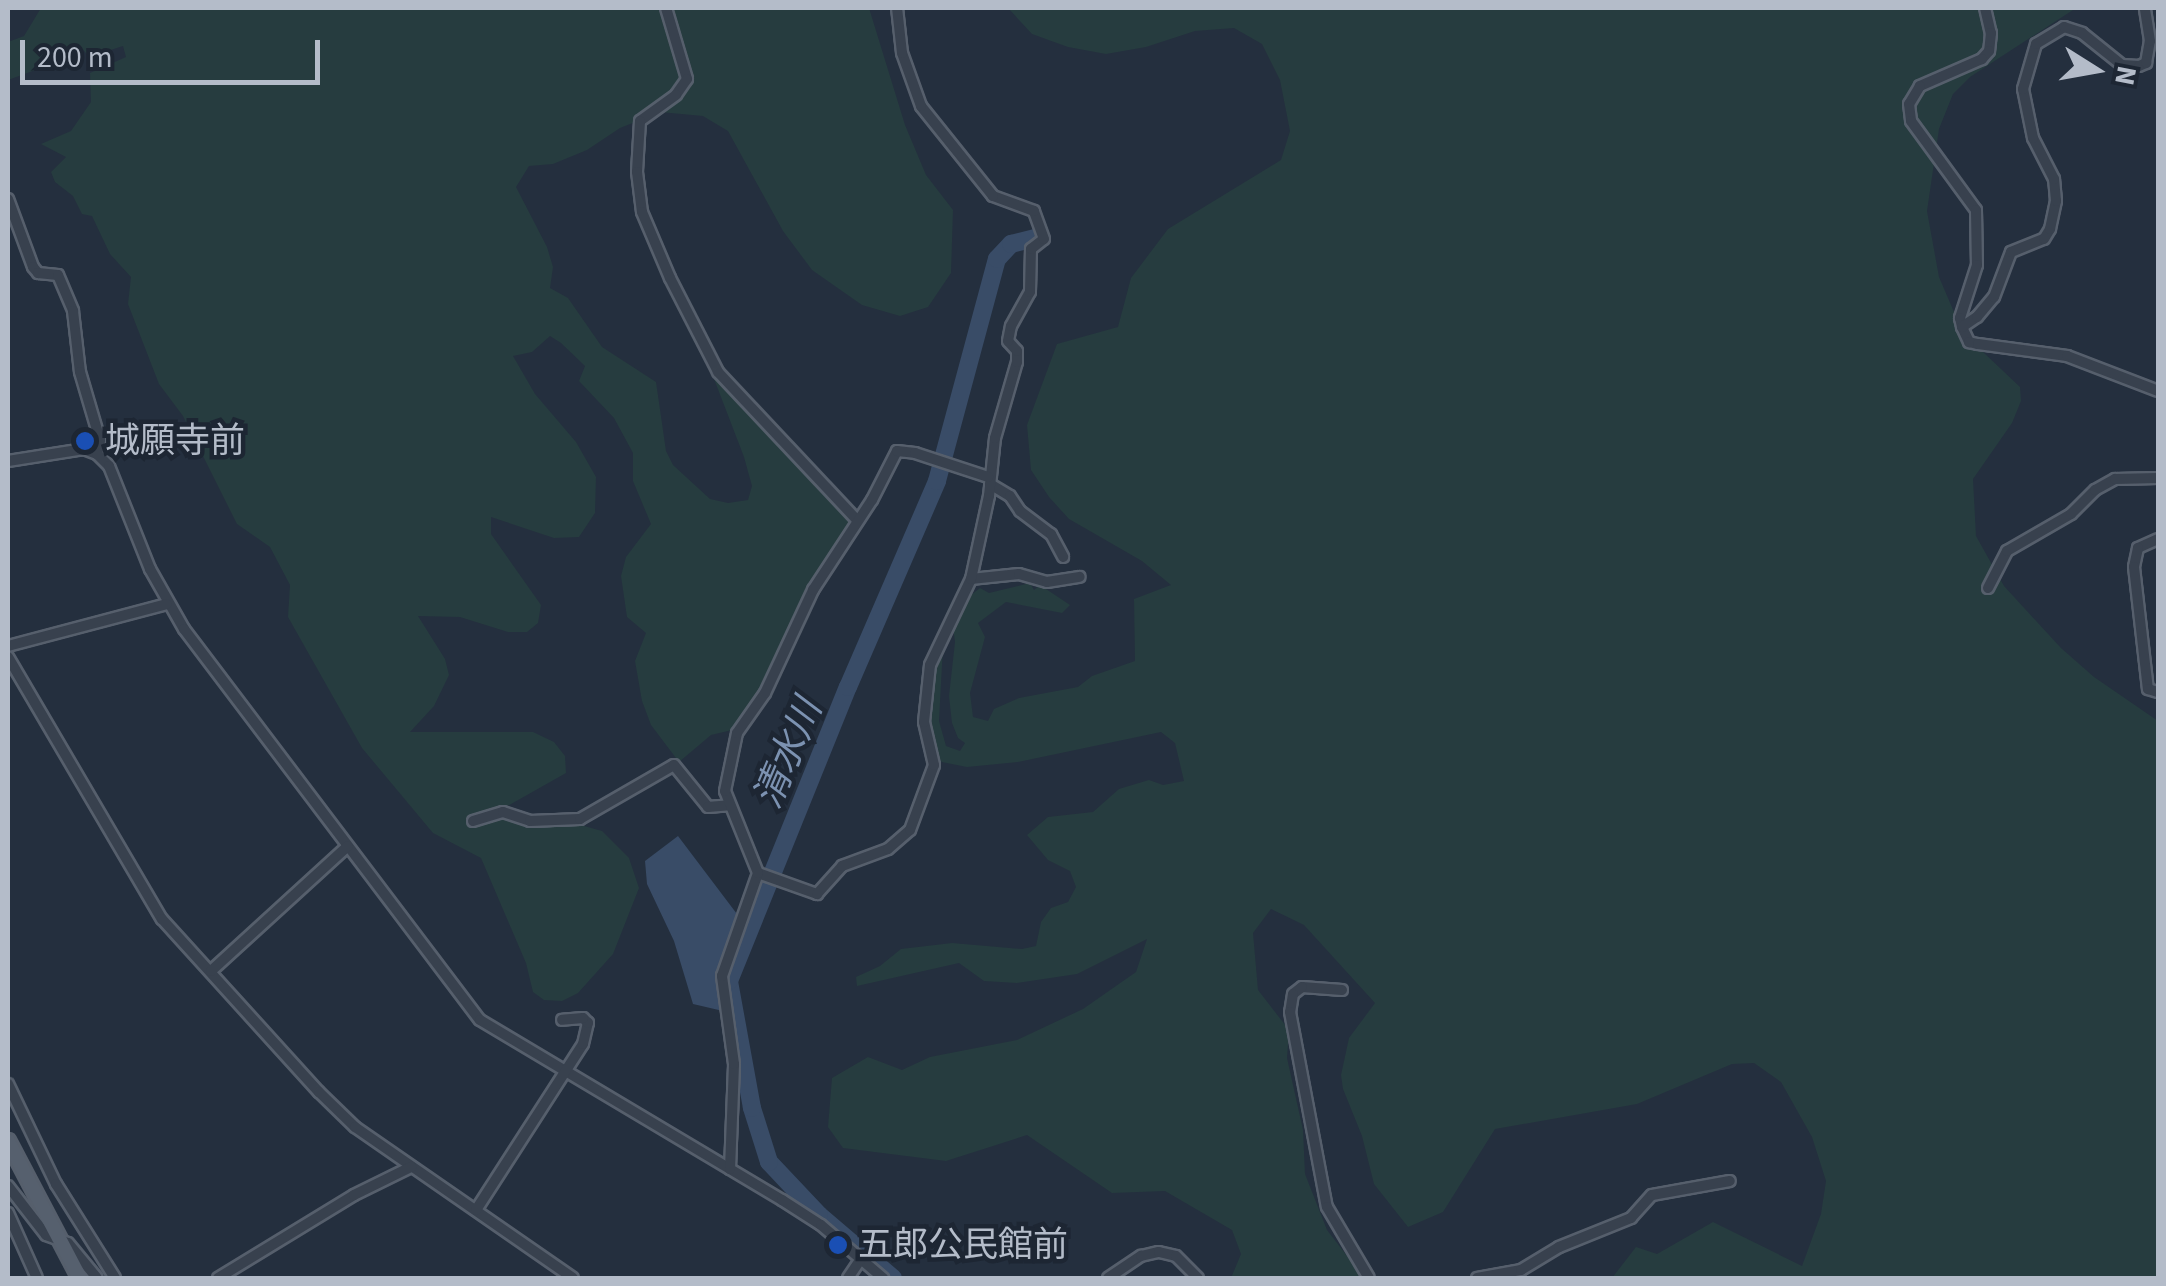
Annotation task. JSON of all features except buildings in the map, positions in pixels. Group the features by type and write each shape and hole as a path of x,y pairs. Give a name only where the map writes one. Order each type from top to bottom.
{"main road":[{"path":"8,1141 80,1278"}],"street":[{"path":"666,8 687,78 676,95 640,121 637,172 642,212 670,278 718,372 857,520"},
{"path":"758,873 818,894 842,866 904,839 934,765 924,722 930,665 971,579 1017,362 1017,351 1008,341 1011,326 1030,292 1031,250 1044,240 1044,232 1028,206 993,196 921,106 902,53 897,8"},
{"path":"1985,8 1991,33 1989,51 1982,59 1920,86 1910,104 1910,121 1976,210 1977,265 1960,318 1962,327 1969,342 2066,356 2158,391"},
{"path":"1962,327 1978,317 1994,297 2011,252 2044,239 2050,229 2056,201 2054,179 2033,138 2022,88 2036,44 2064,27 2082,33 2122,65 2139,66 2146,63 2150,42 2144,8"},
{"path":"8,200 33,268 38,273 58,275 73,312 80,372 100,440 98,454"},
{"path":"8,461 64,449 98,454 110,466 167,604 480,1020 821,1225 883,1278"},
{"path":"730,1169 734,1064 722,976 758,873 750,845 725,791 737,733 765,693 813,590 890,471 897,451 915,452 989,481 1051,534 1063,556"},
{"path":"1988,588 2007,551 2072,514 2095,490 2114,479 2158,478"},
{"path":"2158,539 2138,548 2134,567 2148,689 2158,692"},
{"path":"971,579 1019,574 1047,582 1080,577"},
{"path":"8,646 167,604"},
{"path":"8,657 162,919 338,1112 573,1278"},
{"path":"473,821 503,812 530,821 580,820 674,765 708,807 730,805"},
{"path":"210,971 348,846"},
{"path":"1342,990 1302,986 1293,994 1290,1012 1327,1207 1368,1278"},
{"path":"476,1210 567,1074 588,1022 582,1018 562,1020"},
{"path":"8,1084 56,1184 115,1278"},
{"path":"218,1278 354,1195 411,1167"},
{"path":"1477,1278 1521,1270 1558,1247 1631,1218 1652,1194 1730,1180"},
{"path":"8,1186 46,1235 68,1243 97,1278"},
{"path":"8,1213 36,1278"},
{"path":"1108,1278 1141,1256 1159,1252 1176,1256 1198,1278"},
{"path":"848,1278 860,1260"}],"green space":[{"path":"41,8 869,8 905,125 926,175 953,210 951,273 928,307 900,316 862,305 812,270 783,231 728,131 703,116 660,112 620,128 587,150 553,164 529,166 516,187 547,247 553,267 550,288 568,298 602,347 656,382 666,451 673,465 710,499 728,503 748,500 752,486 744,457 706,358 853,522 831,551 768,680 743,716 732,730 711,735 679,762 651,725 642,701 635,661 646,633 627,617 621,576 626,557 651,524 633,481 633,453 614,418 579,381 585,366 561,343 550,336 532,352 513,356 535,394 576,442 596,477 595,513 579,537 554,538 491,517 491,534 541,605 538,623 527,632 508,632 460,617 418,616 445,659 449,675 434,706 410,732 533,732 554,742 565,756 566,773 502,809 532,824 577,824 602,831 629,858 639,888 613,954 578,993 562,1001 544,1000 533,992 526,963 481,858 433,833 362,748 288,617 290,585 270,547 237,524 183,416 159,384 128,304 131,277 110,254 92,216 82,214 73,196 55,182 51,172 66,157 41,144 71,131 91,102 90,73 126,57 123,46 89,57 81,47 60,61 8,80 8,42 24,36"},
{"path":"1008,8 2076,8 1970,77 1953,94 1939,129 1927,211 1939,277 1963,333 2020,387 2021,401 2012,423 1973,479 1976,536 2004,586 2061,648 2094,677 2158,721 2158,1278 1612,1278 1636,1247 1657,1254 1713,1222 1802,1266 1821,1214 1826,1181 1812,1137 1781,1082 1754,1063 1732,1064 1637,1104 1495,1129 1443,1212 1408,1227 1374,1184 1362,1136 1343,1089 1341,1075 1349,1038 1375,1003 1304,925 1271,909 1253,933 1258,990 1289,1030 1287,1058 1303,1130 1305,1174 1327,1230 1364,1278 1231,1278 1241,1254 1232,1230 1165,1191 1112,1193 1027,1135 946,1161 843,1148 828,1127 832,1078 868,1057 902,1070 930,1057 1017,1040 1083,1009 1136,972 1147,939 1077,974 1017,983 984,981 959,963 857,986 856,977 880,966 901,949 952,943 1022,949 1036,946 1041,922 1051,908 1068,902 1076,887 1070,871 1048,860 1027,835 1048,817 1093,812 1119,789 1149,780 1163,785 1184,781 1175,743 1161,732 1018,762 967,767 942,762 934,755 927,709 931,678 943,646 939,721 946,746 960,751 965,743 958,738 952,723 949,696 953,627 966,599 980,588 989,593 1030,583 1034,590 1040,585 1070,605 1062,613 1006,602 978,623 985,637 970,693 973,717 988,721 994,709 1019,698 1078,687 1092,676 1135,661 1134,599 1171,585 1142,561 1069,519 1049,497 1031,470 1027,425 1057,344 1118,327 1131,278 1168,229 1281,160 1290,131 1280,80 1262,44 1234,28 1195,31 1146,47 1106,54 1068,47 1032,34"}],"water":[{"path":"678,836 740,918 718,975 723,1011 693,1004 674,941 647,884 645,861"}],"waterway":[{"name":"清水川","path":"893,1278 819,1215 769,1162 752,1108 729,981 848,687 937,481 997,259 1011,244 1039,237"}],"place":[{"name":"城願寺前","path":"85,441"},
{"name":"五郎公民館前","path":"838,1245"}]}
